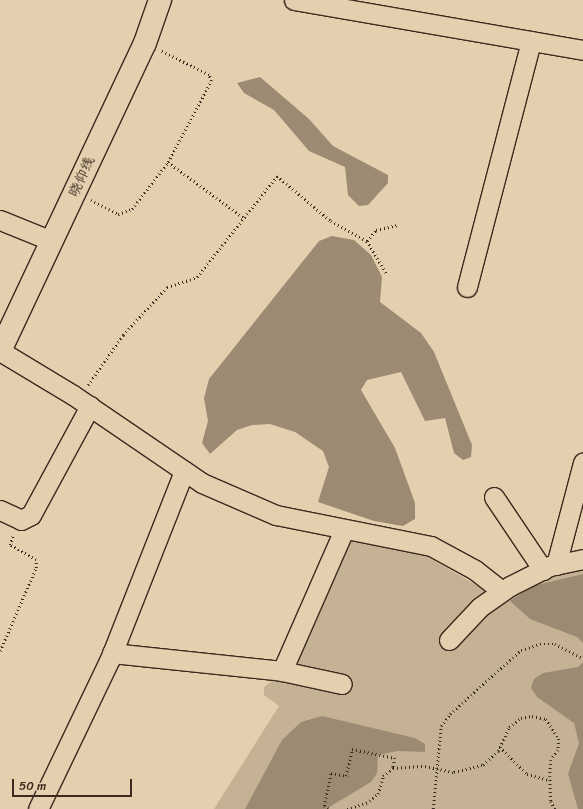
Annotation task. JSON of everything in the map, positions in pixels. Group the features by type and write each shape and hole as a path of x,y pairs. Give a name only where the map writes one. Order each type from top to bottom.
{"main road":[{"name":"晓仰线","path":"0,351 145,43 160,0"}],"street":[{"path":"294,0 583,50"},
{"path":"467,287 531,41"},
{"path":"0,220 52,241"},
{"path":"0,351 84,402 202,483 276,514 344,530 431,546 475,570 502,591"},
{"path":"0,510 21,520 31,515 84,402"},
{"path":"550,568 583,464"},
{"path":"38,809 112,653 184,471"},
{"path":"494,497 550,568"},
{"path":"282,671 344,530"},
{"path":"449,640 480,607 502,591 550,568 583,559"},
{"path":"112,653 282,671 342,684"}],"path":[{"path":"75,192 124,214 168,162 211,81 209,75 145,43"},
{"path":"168,162 244,218"},
{"path":"84,402 123,335 162,292 174,282 197,277 277,176 331,221 367,241 387,274"},
{"path":"367,241 376,230 397,225"},
{"path":"0,651 35,576 36,560 10,544 21,520"},
{"path":"433,809 441,726 520,650 540,644 555,644 583,658"},
{"path":"347,809 366,804 378,794 383,776 393,768 438,768 454,772 474,769 492,759 500,747 509,727 521,718 546,720 559,739 558,750 551,760 550,780 556,809"},
{"path":"500,747 527,774 550,780"},
{"path":"328,809 324,806 331,773 346,776 352,749 395,758 393,768"}],"shaded area":[{"path":"260,77 309,119 333,146 388,175 388,183 368,205 359,206 348,195 345,167 309,151 274,110 244,93 237,83"},
{"path":"332,236 354,240 371,255 382,277 380,302 421,333 434,352 472,445 471,457 463,460 454,453 445,418 425,421 401,372 367,380 361,390 395,448 415,503 415,519 403,526 374,521 318,502 329,467 323,451 295,432 270,424 252,425 237,430 210,454 202,443 208,421 204,398 209,379 319,241"},
{"path":"348,537 426,556 485,590 504,596 553,570 583,564 583,809 214,809 279,706 264,695 264,687 279,676"},
{"path":"583,574 583,643 577,637 530,619 510,601 532,586"},
{"path":"583,662 583,809 578,809 568,774 579,743 574,723 537,697 531,688 534,679 543,673 578,667"},
{"path":"322,716 415,738 425,744 425,752 398,751 378,755 377,773 371,782 326,809 245,809 282,740 301,722"}]}
